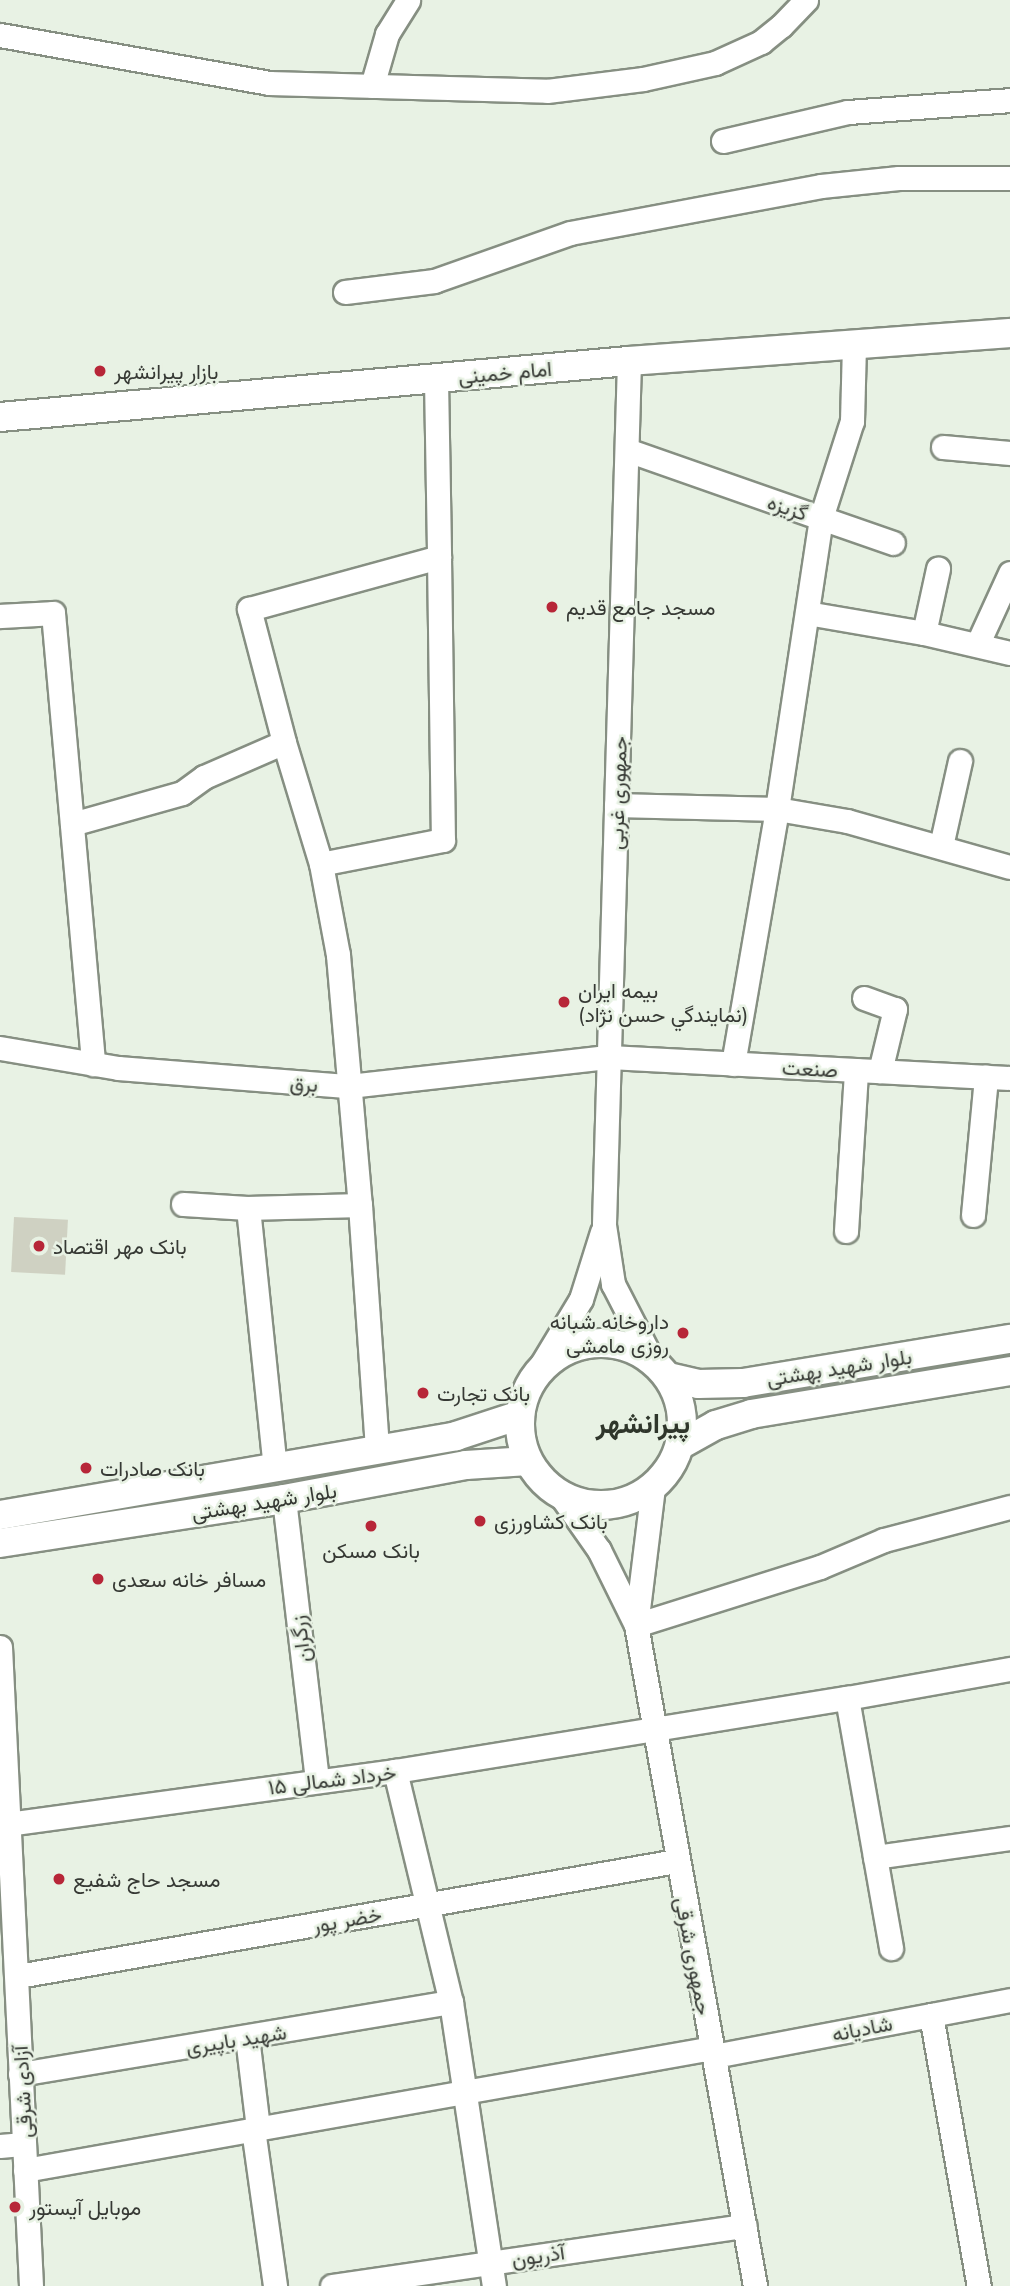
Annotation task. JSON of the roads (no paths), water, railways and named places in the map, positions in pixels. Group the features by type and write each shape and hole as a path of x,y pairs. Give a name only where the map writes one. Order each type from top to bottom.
{"main road":[{"name":"امام خمینی","path":"0,417 629,361 1010,333"},
{"name":"بلوار شهید بهشتی","path":"660,1368 698,1384 743,1382 1010,1339"},
{"path":"592,1342 613,1343 634,1349 660,1368 678,1398 682,1421 680,1445 670,1468 653,1487 632,1500 609,1506 584,1504 561,1496 542,1481 528,1461 520,1438 520,1415 525,1392 537,1372 553,1357 571,1347 592,1342"},
{"name":"بلوار شهید بهشتی","path":"680,1445 716,1425 751,1413 1010,1371"},
{"name":"بلوار شهید بهشتی","path":"0,1515 90,1497 275,1469 377,1447 456,1436 520,1415"},
{"name":"بلوار شهید بهشتی","path":"0,1543 284,1499 466,1465 528,1461"}],"street":[{"path":"372,86 383,43 408,0"},
{"path":"0,35 235,79 303,86 547,91 643,79 715,63 739,54 781,26 806,0"},
{"path":"723,141 848,112 1010,100"},
{"path":"345,292 434,281 570,233 821,186 899,178 1010,178"},
{"name":"گزیزه","path":"627,450 821,519 852,421 853,345"},
{"name":"جمهوری غربی","path":"604,1226 629,361"},
{"path":"321,864 443,840 436,379"},
{"path":"943,447 1010,453"},
{"path":"733,1064 777,809 821,519 893,543"},
{"path":"377,1447 360,1205 338,955 321,864 284,742 249,609 439,556"},
{"path":"924,633 939,569"},
{"path":"978,643 1010,573"},
{"path":"0,615 52,613 93,1064"},
{"path":"807,613 978,643 1010,653"},
{"path":"72,824 182,793 204,777 284,742"},
{"path":"941,846 960,761"},
{"path":"616,805 777,809 847,821 1010,867"},
{"path":"864,998 895,1009 880,1072"},
{"name":"برق","path":"0,1048 93,1064 349,1086 609,1057"},
{"name":"صنعت","path":"609,1057 1010,1078"},
{"path":"846,1231 856,1070"},
{"path":"973,1215 986,1077"},
{"path":"183,1204 248,1208 360,1205"},
{"path":"248,1208 275,1469"},
{"path":"604,1226 613,1284 660,1368"},
{"path":"537,1372 581,1299 604,1226"},
{"path":"636,1625 653,1487"},
{"path":"561,1496 599,1550 636,1625"},
{"name":"زرگران","path":"284,1499 317,1779"},
{"path":"636,1625 820,1567 884,1540 1010,1507"},
{"name":"جمهوری شرقی","path":"636,1625 676,1861 755,2286"},
{"name":"آزادی شرقی","path":"0,1647 5,1824 18,1976 9,2006 20,2074 31,2286"},
{"name":"۱۵ خرداد شمالی","path":"5,1824 317,1779 395,1771 1010,1669"},
{"path":"847,1698 891,1948"},
{"path":"395,1771 451,2002 494,2286"},
{"path":"875,1857 1010,1838"},
{"name":"خضر پور","path":"18,1976 676,1861"},
{"name":"شادیانه","path":"25,2170 1010,2000"},
{"name":"شهید باپیری","path":"20,2074 451,2002"},
{"path":"931,2015 979,2286"},
{"path":"247,2037 255,2129 275,2286"},
{"path":"0,2146 24,2144"},
{"name":"آذریون","path":"331,2286 745,2226"}],"place":[{"name":"بازار پیرانشهر","path":"100,371"},
{"name":"مسجد جامع قدیم","path":"552,607"},
{"name":"بيمه ايران (نمايندگي حسن نژاد)","path":"564,1002"},
{"name":"بانک مهر اقتصاد","path":"39,1246"},
{"name":"داروخانه شبانه روزی مامشی","path":"683,1333"},
{"name":"بانک تجارت","path":"423,1393"},
{"name":"بانک صادرات","path":"86,1468"},
{"name":"بانک کشاورزی","path":"480,1521"},
{"name":"بانک مسکن","path":"371,1526"},
{"name":"مسافر خانه سعدی","path":"98,1579"},
{"name":"مسجد حاج شفیع","path":"59,1879"},
{"name":"موبایل آیستور","path":"15,2207"}],"district":[{"name":"پیرانشهر","path":"643,1423"}]}
